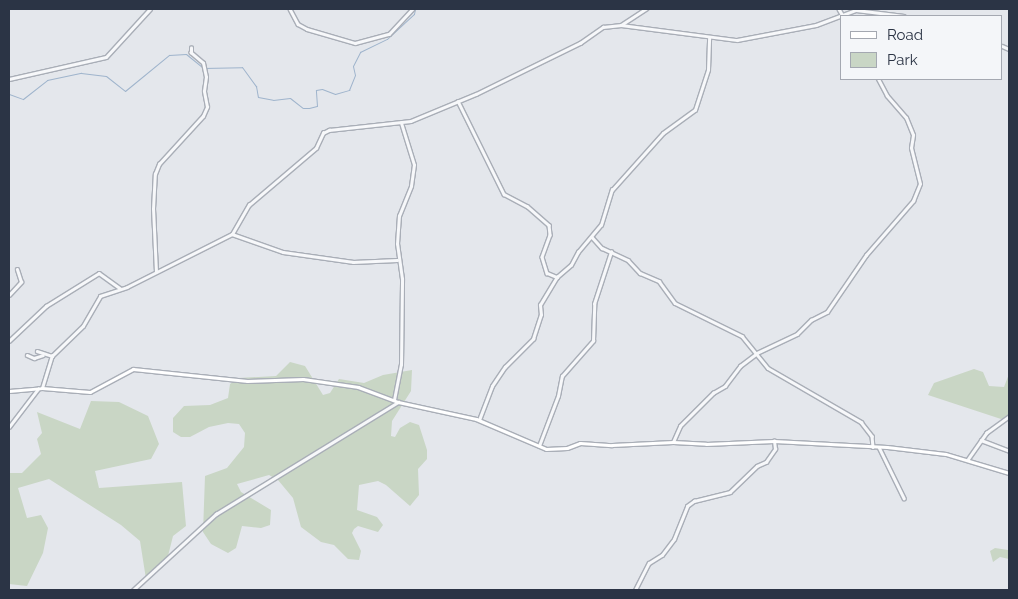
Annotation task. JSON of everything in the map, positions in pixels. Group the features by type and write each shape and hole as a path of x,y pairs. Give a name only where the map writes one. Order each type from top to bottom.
{"main road":[{"path":"9,391 40,388 90,392 134,368 247,381 304,379 358,387 398,402 480,420 539,446 555,450 580,443 612,446 674,442 706,444 774,441 924,450 968,459 1009,474"}],"street":[{"path":"9,79 106,57 150,9"},
{"path":"290,9 298,24 355,43 389,34 412,9"},
{"path":"622,25 646,9"},
{"path":"839,9 843,15 856,10 876,10 899,15"},
{"path":"9,427 40,388 52,356 82,328 100,296 156,272 232,234 249,206 316,148 323,133 401,123 458,100 580,43 603,27 622,25 709,38 737,40 764,37 816,25 840,16"},
{"path":"480,420 492,386 505,367 533,339 540,315 540,305 557,277 571,265 578,252 601,225 612,190 663,133 698,105 708,70 709,38"},
{"path":"156,272 153,209 155,174 159,164 203,116 207,107 203,63 191,53 191,48"},
{"path":"674,442 680,426 757,353 797,334 811,320 827,312 866,255 913,201 918,191 919,175 911,148 913,135 906,118 887,96 879,80"},
{"path":"458,100 504,194 527,206 549,225 550,235 542,257 547,273 557,277"},
{"path":"394,400 401,365 402,278 397,260 399,216 410,186 414,165 401,123"},
{"path":"232,234 283,252 353,262 397,260"},
{"path":"592,237 602,248 659,281 675,303 733,330 757,353 768,368 861,422 872,436 873,447"},
{"path":"539,446 558,396 562,376 593,341 594,304 611,252"},
{"path":"9,296 21,282 17,270"},
{"path":"9,341 46,306 99,273 120,288"},
{"path":"37,351 43,355"},
{"path":"27,355 34,358 43,355 52,356"},
{"path":"134,590 216,514 398,402"},
{"path":"968,459 981,440 1009,416"},
{"path":"981,440 1009,451"},
{"path":"635,590 649,564 662,555 674,539 687,506 694,501 730,492 757,466 766,462 775,449 774,441"},
{"path":"880,447 904,498"}],"green space":[{"path":"290,362 305,366 323,395 330,393 339,379 364,383 383,375 412,370 411,391 392,421 391,436 395,437 400,428 410,422 419,425 427,450 427,459 418,469 419,495 410,506 386,485 378,481 359,485 357,510 377,517 383,525 378,532 358,526 354,529 352,533 361,551 359,560 348,559 334,545 321,542 301,527 293,498 278,480 269,475 237,484 241,492 271,510 270,525 261,528 242,526 236,548 228,553 211,544 203,532 205,476 227,468 244,447 245,433 239,424 228,423 209,427 190,437 181,437 173,432 173,418 184,406 210,405 228,398 230,384 238,378 276,376"},
{"path":"974,369 983,372 989,386 1004,387 1009,374 1009,417 1001,419 928,395 934,383"},
{"path":"91,401 119,402 148,416 159,444 151,459 95,471 99,488 182,482 186,526 173,536 168,556 146,579 140,541 121,525 49,479 18,488 27,518 41,515 48,528 43,553 27,586 9,584 9,473 22,473 41,454 37,439 42,433 37,412 80,429"},
{"path":"995,548 1008,550 1009,559 1000,557 993,562 990,551"}],"waterway":[{"path":"9,94 23,99 47,80 81,73 106,76 125,91 169,55 186,54 203,68 242,67 256,86 258,97 273,100 290,98 303,108 309,108 317,106 316,90 322,89 335,94 349,90 355,75 353,66 360,52 387,39 414,14 415,9"}]}
